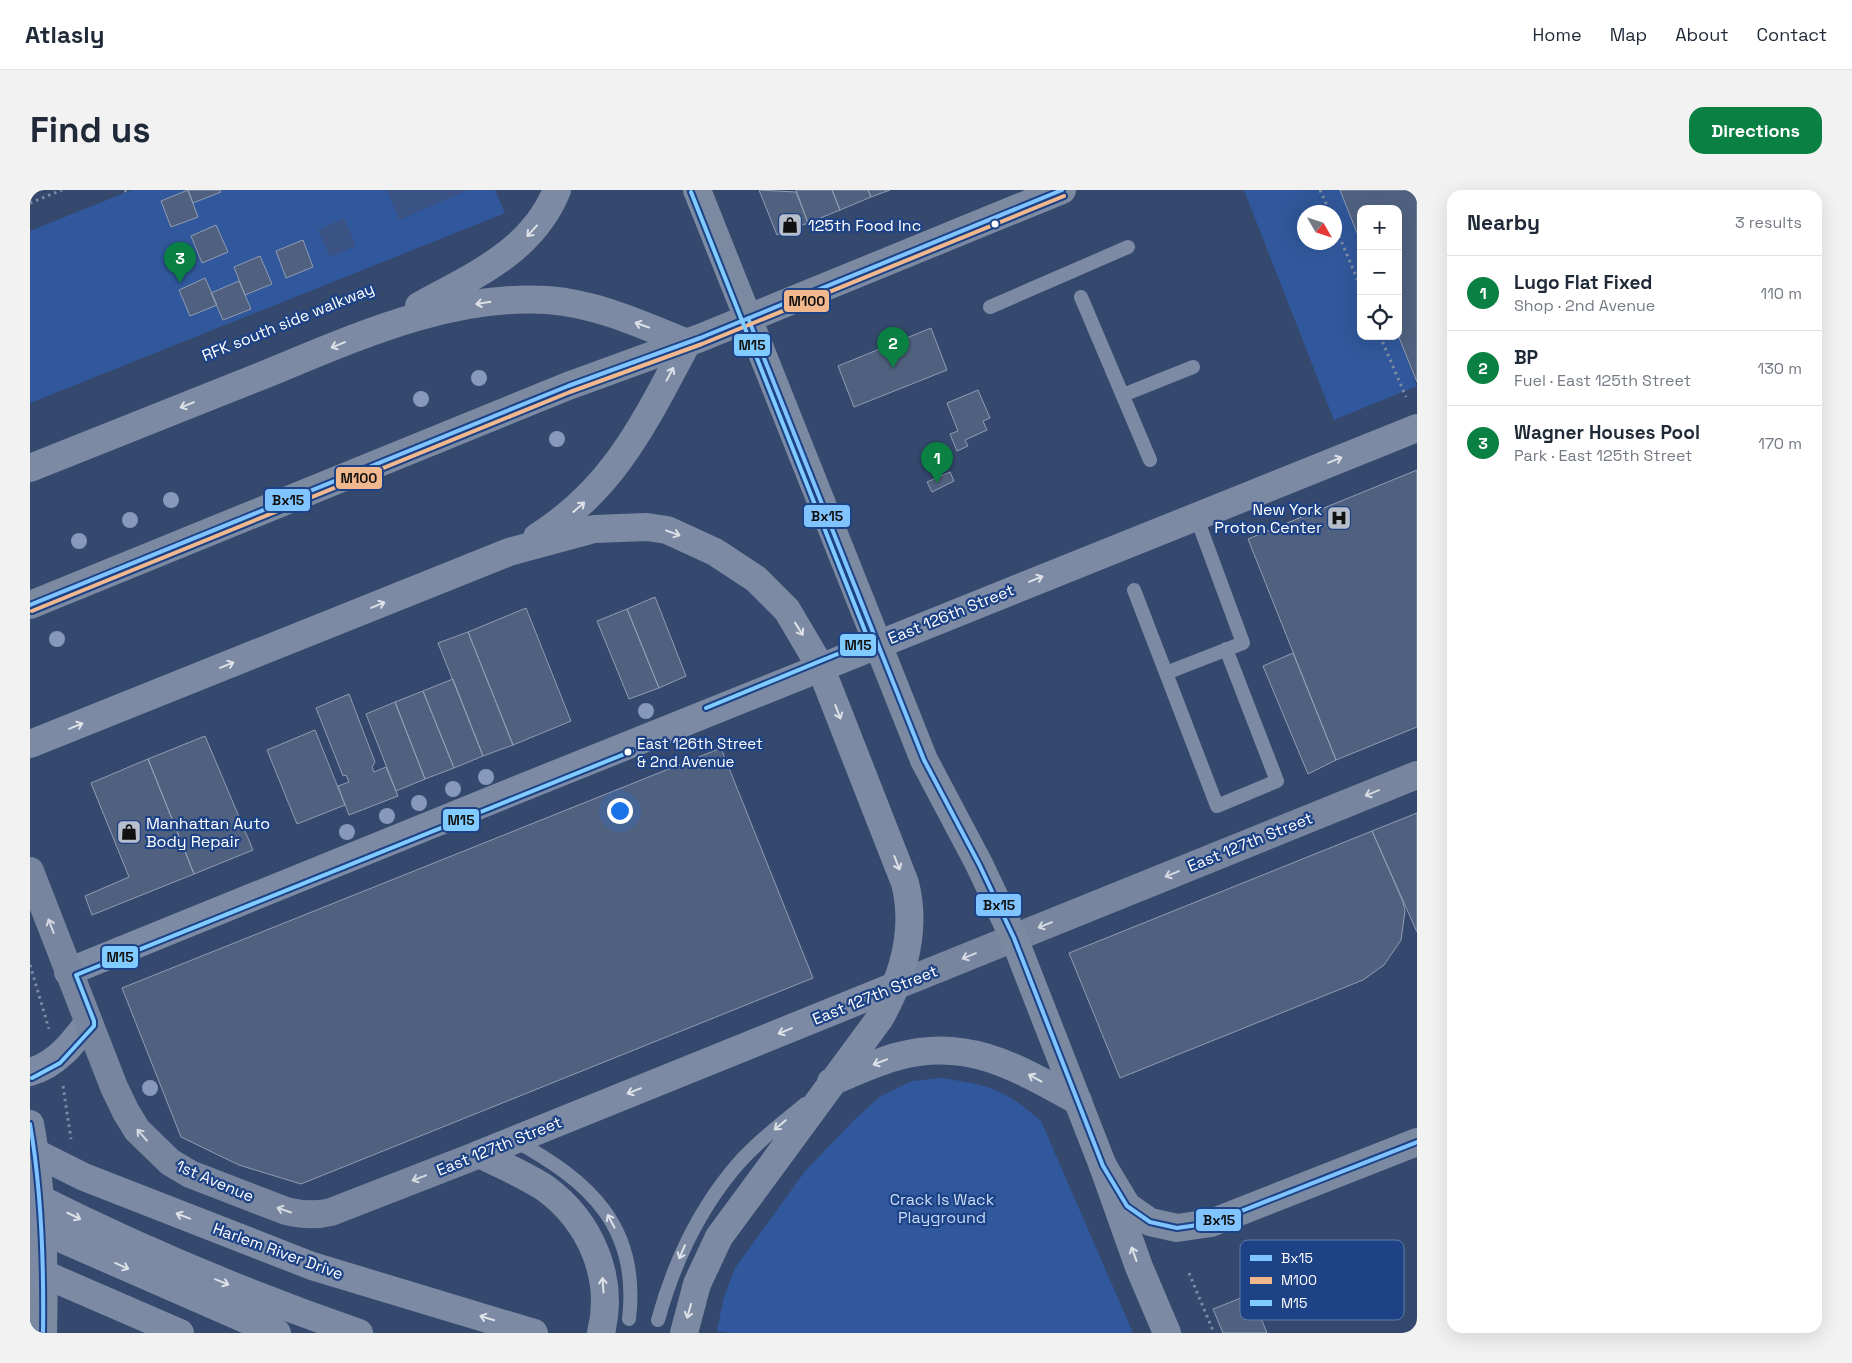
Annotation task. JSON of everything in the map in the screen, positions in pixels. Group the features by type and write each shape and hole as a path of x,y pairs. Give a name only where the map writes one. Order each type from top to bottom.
{"highway":[{"path":"30,468 383,327 477,276 512,252 537,225 558,190"},
{"path":"383,327 484,302 548,300 591,308 687,343 649,415 619,463 600,486 560,522 509,552"},
{"path":"30,744 509,552 594,529 625,526 667,530 715,552 756,579 787,610 820,666 908,892 910,915 908,940 902,968 880,1018 830,1082 719,1237 697,1284 684,1333"},
{"path":"830,1082 898,1056 929,1050 949,1050 983,1055 1000,1061 1078,1101"},
{"name":"Harlem River Drive","path":"30,1150 84,1177 312,1266 534,1333"},
{"path":"480,1154 544,1188 565,1206 584,1228 592,1242 603,1275 604,1313 601,1333"},
{"path":"1103,1166 1139,1267 1167,1333"},
{"path":"30,1194 180,1265 288,1308 360,1333"},
{"path":"30,1225 277,1333"},
{"path":"30,1268 180,1333"}],"main road":[{"path":"698,190 924,760 979,864 1014,938 1103,1166 1127,1206 1139,1216 1162,1226 1192,1227 1227,1219 1417,1142"},
{"path":"30,605 568,386 687,343 1062,190"},
{"name":"East 127th Street","path":"895,986 1417,775"},
{"name":"1st Avenue","path":"30,871 88,1023 126,1112 137,1130 170,1162 190,1174 300,1215 317,1215 331,1212"},
{"path":"30,1124 40,1198 44,1286 43,1333"},
{"name":"East 127th Street","path":"331,1212 480,1154"}],"street":[{"name":"East 126th Street","path":"68,972 708,714 820,666 1417,428"},
{"name":"East 127th Street","path":"480,1154 895,986"},
{"path":"30,1072 48,1064 63,1053 88,1023"}],"lane":[{"path":"990,306 1128,247"},
{"path":"1081,297 1150,460"},
{"path":"1123,395 1193,367"},
{"path":"1166,672 1243,643 1196,516"},
{"path":"1134,590 1217,806 1277,781 1226,649"},
{"path":"658,1320 665,1293 686,1241 716,1192 755,1146 830,1082"},
{"path":"514,1140 575,1179 588,1190 606,1211 619,1237 625,1255 630,1293 629,1319"}],"path":[{"path":"30,203 62,190"},
{"path":"1320,190 1327,205"},
{"path":"1342,243 1357,279"},
{"path":"1382,340 1406,398"},
{"path":"1189,1273 1214,1333"}],"green space":[{"path":"132,190 495,190 505,213 30,403 30,231"},
{"path":"1244,190 1340,190 1357,232 1357,340 1400,340 1417,386 1334,420"},
{"name":"Crack Is Wack Playground","path":"942,1078 972,1083 995,1090 1017,1102 1041,1121 1133,1333 730,1333 717,1331 724,1297 735,1268 806,1170 856,1118 881,1096 912,1081"}],"shaded area":[{"path":"387,190 465,190 466,191 399,220"},
{"path":"344,218 356,246 330,257 318,230"}],"building":[{"path":"188,190 220,190 221,192 193,203"},
{"path":"188,190 198,217 171,227 161,201"},
{"path":"759,190 796,192 808,223 777,235"},
{"path":"796,190 832,190 840,210 808,223"},
{"path":"832,190 868,190 871,197 840,210"},
{"path":"868,190 890,190 871,197"},
{"path":"1340,190 1417,190 1417,382 1400,340 1402,340 1402,205 1357,205 1357,233"},
{"path":"216,225 228,252 202,263 191,236"},
{"path":"303,240 313,267 286,278 276,251"},
{"path":"260,256 272,284 245,295 234,267"},
{"path":"205,278 217,305 190,316 179,290"},
{"path":"239,281 251,309 223,320 211,293"},
{"path":"931,328 947,370 854,407 838,366"},
{"path":"978,390 990,418 983,421 987,430 965,440 968,446 957,451 950,434 958,431 947,403"},
{"path":"1417,470 1417,727 1336,760 1248,539"},
{"path":"950,472 954,481 932,492 927,482"},
{"path":"655,597 686,676 659,688 627,609"},
{"path":"526,608 571,721 513,745 468,632"},
{"path":"627,609 659,688 629,699 597,621"},
{"path":"468,632 513,745 483,756 438,643"},
{"path":"1293,653 1336,760 1308,774 1263,666"},
{"path":"453,679 483,756 454,768 423,691"},
{"path":"423,691 454,768 425,779 395,702"},
{"path":"349,694 375,762 372,767 374,772 386,767 398,796 349,815 338,786 349,782 346,775 343,776 316,708"},
{"path":"395,702 425,779 396,791 366,714"},
{"path":"315,730 345,805 297,824 267,750"},
{"path":"205,736 253,850 194,874 148,759"},
{"path":"721,748 813,978 301,1184 239,1165 181,1137 122,988"},
{"path":"148,759 194,874 92,915 85,896 129,877 91,783"},
{"path":"1417,813 1417,932 1372,831"},
{"path":"1372,831 1403,902 1405,911 1401,940 1384,965 1363,980 1120,1078 1069,953"},
{"path":"1240,1298 1240,1320 1262,1320 1267,1333 1223,1333 1213,1309"}],"transit line":[{"name":"Bx15","path":"30,605 568,386 700,338 1062,190"},
{"name":"M15","path":"691,192 869,641 706,708"},
{"name":"M100","path":"32,611 570,392 702,344 1064,196"},
{"name":"Bx15","path":"748,318 924,760 979,864 1014,938 1103,1166 1127,1206 1150,1222 1177,1228 1211,1223 1417,1142"},
{"name":"M15","path":"32,1078 60,1063 94,1026 94,1021 76,975 632,751"},
{"name":"Bx15","path":"30,1124 41,1228 43,1333"}],"place":[{"name":"125th Food Inc","path":"790,225"},
{"name":"Wagner Houses Pool","path":"180,283"},
{"name":"BP","path":"893,368"},
{"name":"Lugo Flat Fixed","path":"937,483"},
{"name":"New York Proton Center","path":"1339,518"},
{"name":"East 126th Street & 2nd Avenue","path":"628,752"},
{"name":"Manhattan Auto Body Repair","path":"129,832"}]}
